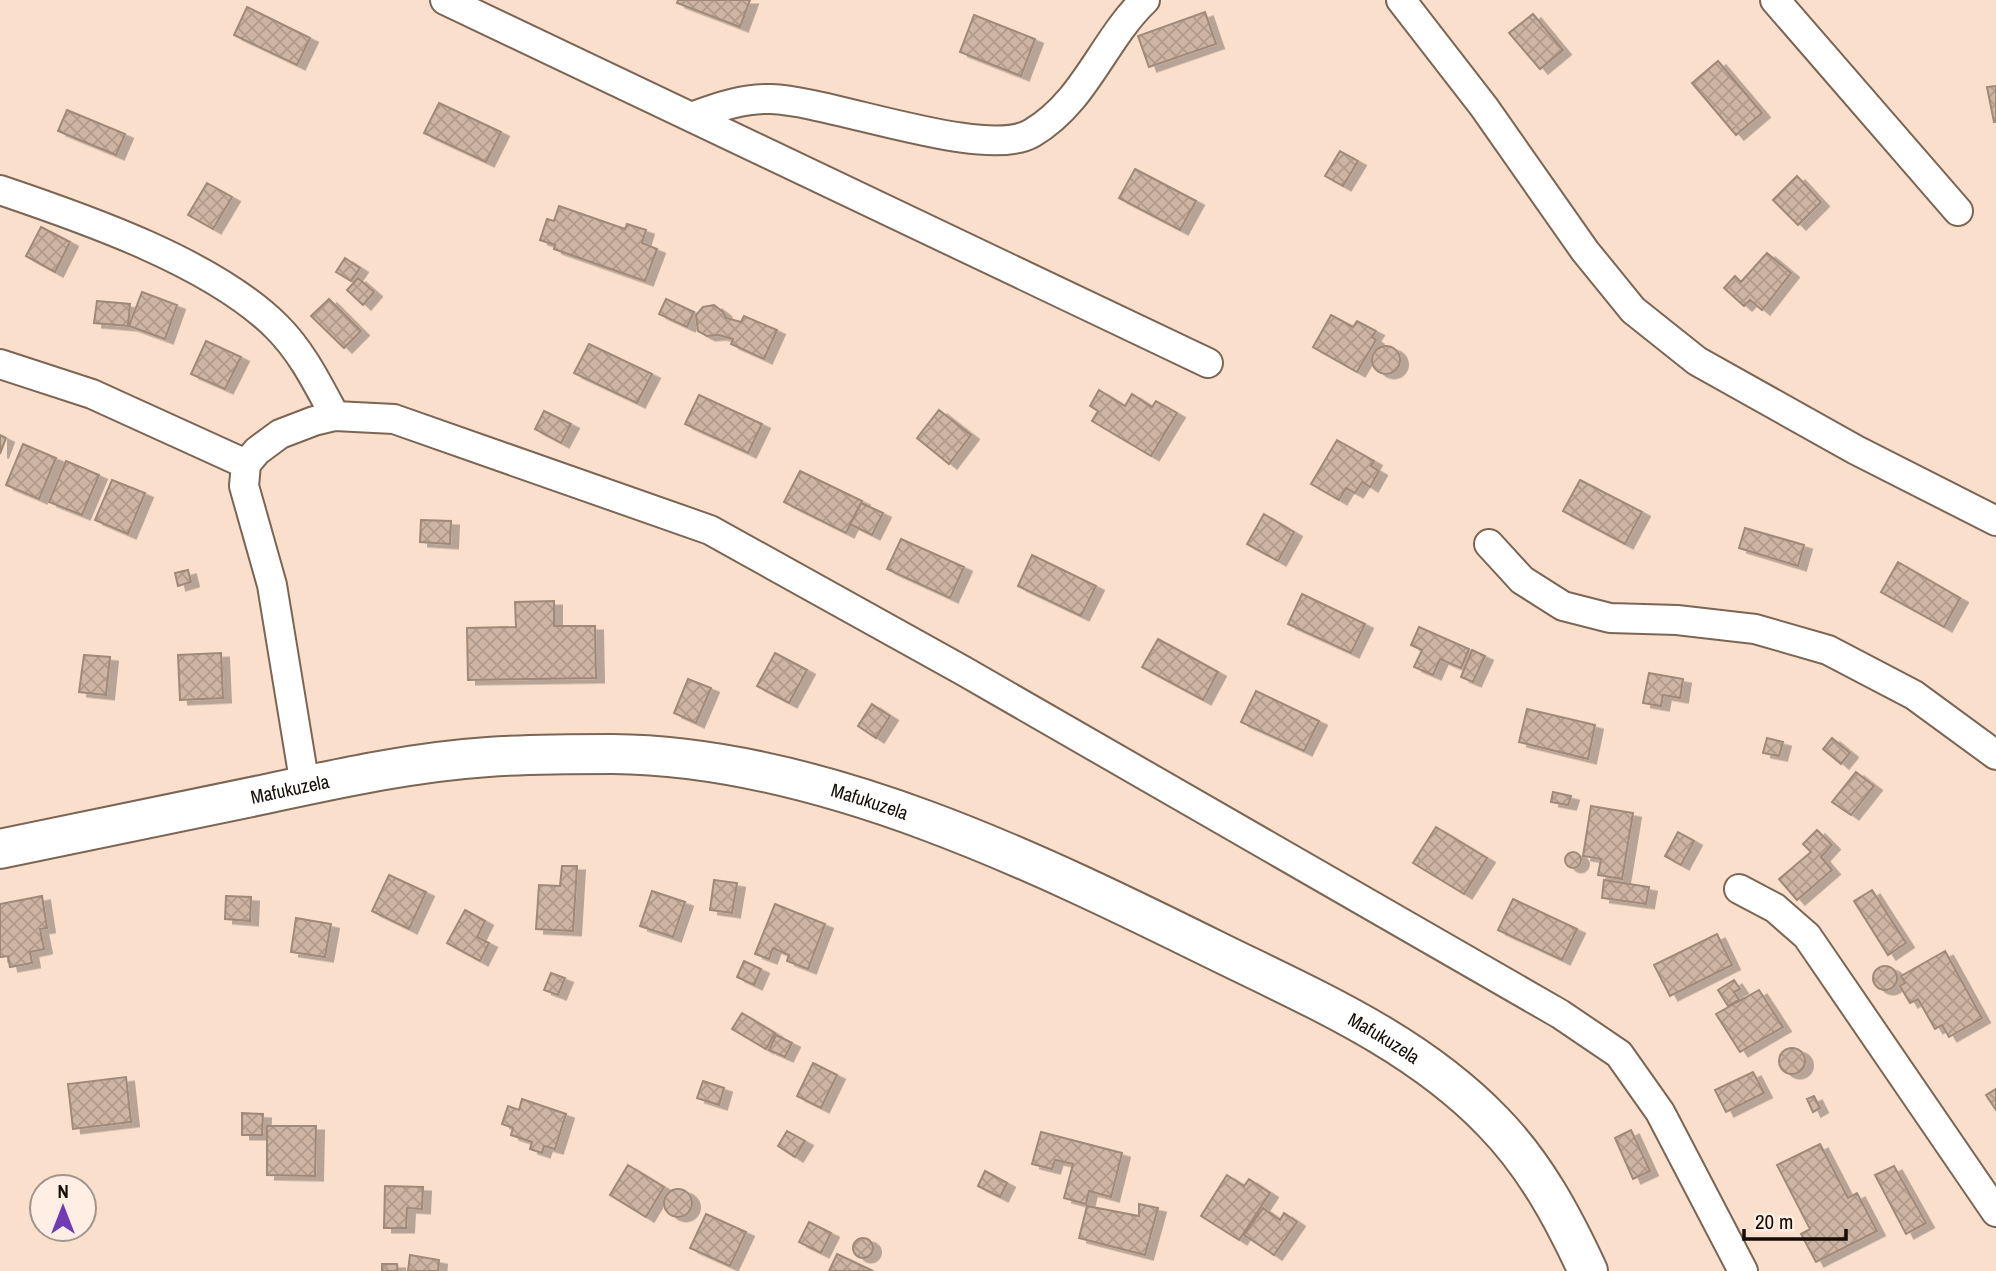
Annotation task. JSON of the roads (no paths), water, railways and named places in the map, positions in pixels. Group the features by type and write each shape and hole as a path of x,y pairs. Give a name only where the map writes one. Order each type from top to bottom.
{"main road":[{"name":"Mafukuzela","path":"0,849 365,773 487,757 614,754 685,758 751,769 858,797 984,844 1120,903 1365,1023 1426,1066 1492,1121 1536,1174 1567,1224 1588,1271"}],"street":[{"path":"445,0 501,29 694,116 904,220 1208,363"},
{"path":"694,116 724,104 771,99 838,109 945,135 982,140 1030,135 1049,121 1085,83 1124,20 1145,0"},
{"path":"1401,0 1484,107 1585,251 1633,310 1697,361 1856,450 1996,522"},
{"path":"1775,0 1958,211"},
{"path":"0,190 159,253 233,291 276,326 302,355 335,416"},
{"path":"0,364 92,394 246,464"},
{"path":"305,786 272,585 244,486 246,464 257,451 280,434 335,416 394,419 710,530 962,670 1560,1014 1619,1054 1660,1112 1743,1271"},
{"path":"1489,544 1522,580 1563,606 1610,618 1677,620 1755,629 1828,650 1914,695 1996,755"},
{"path":"1738,889 1775,908 1807,936 1996,1212"}]}
